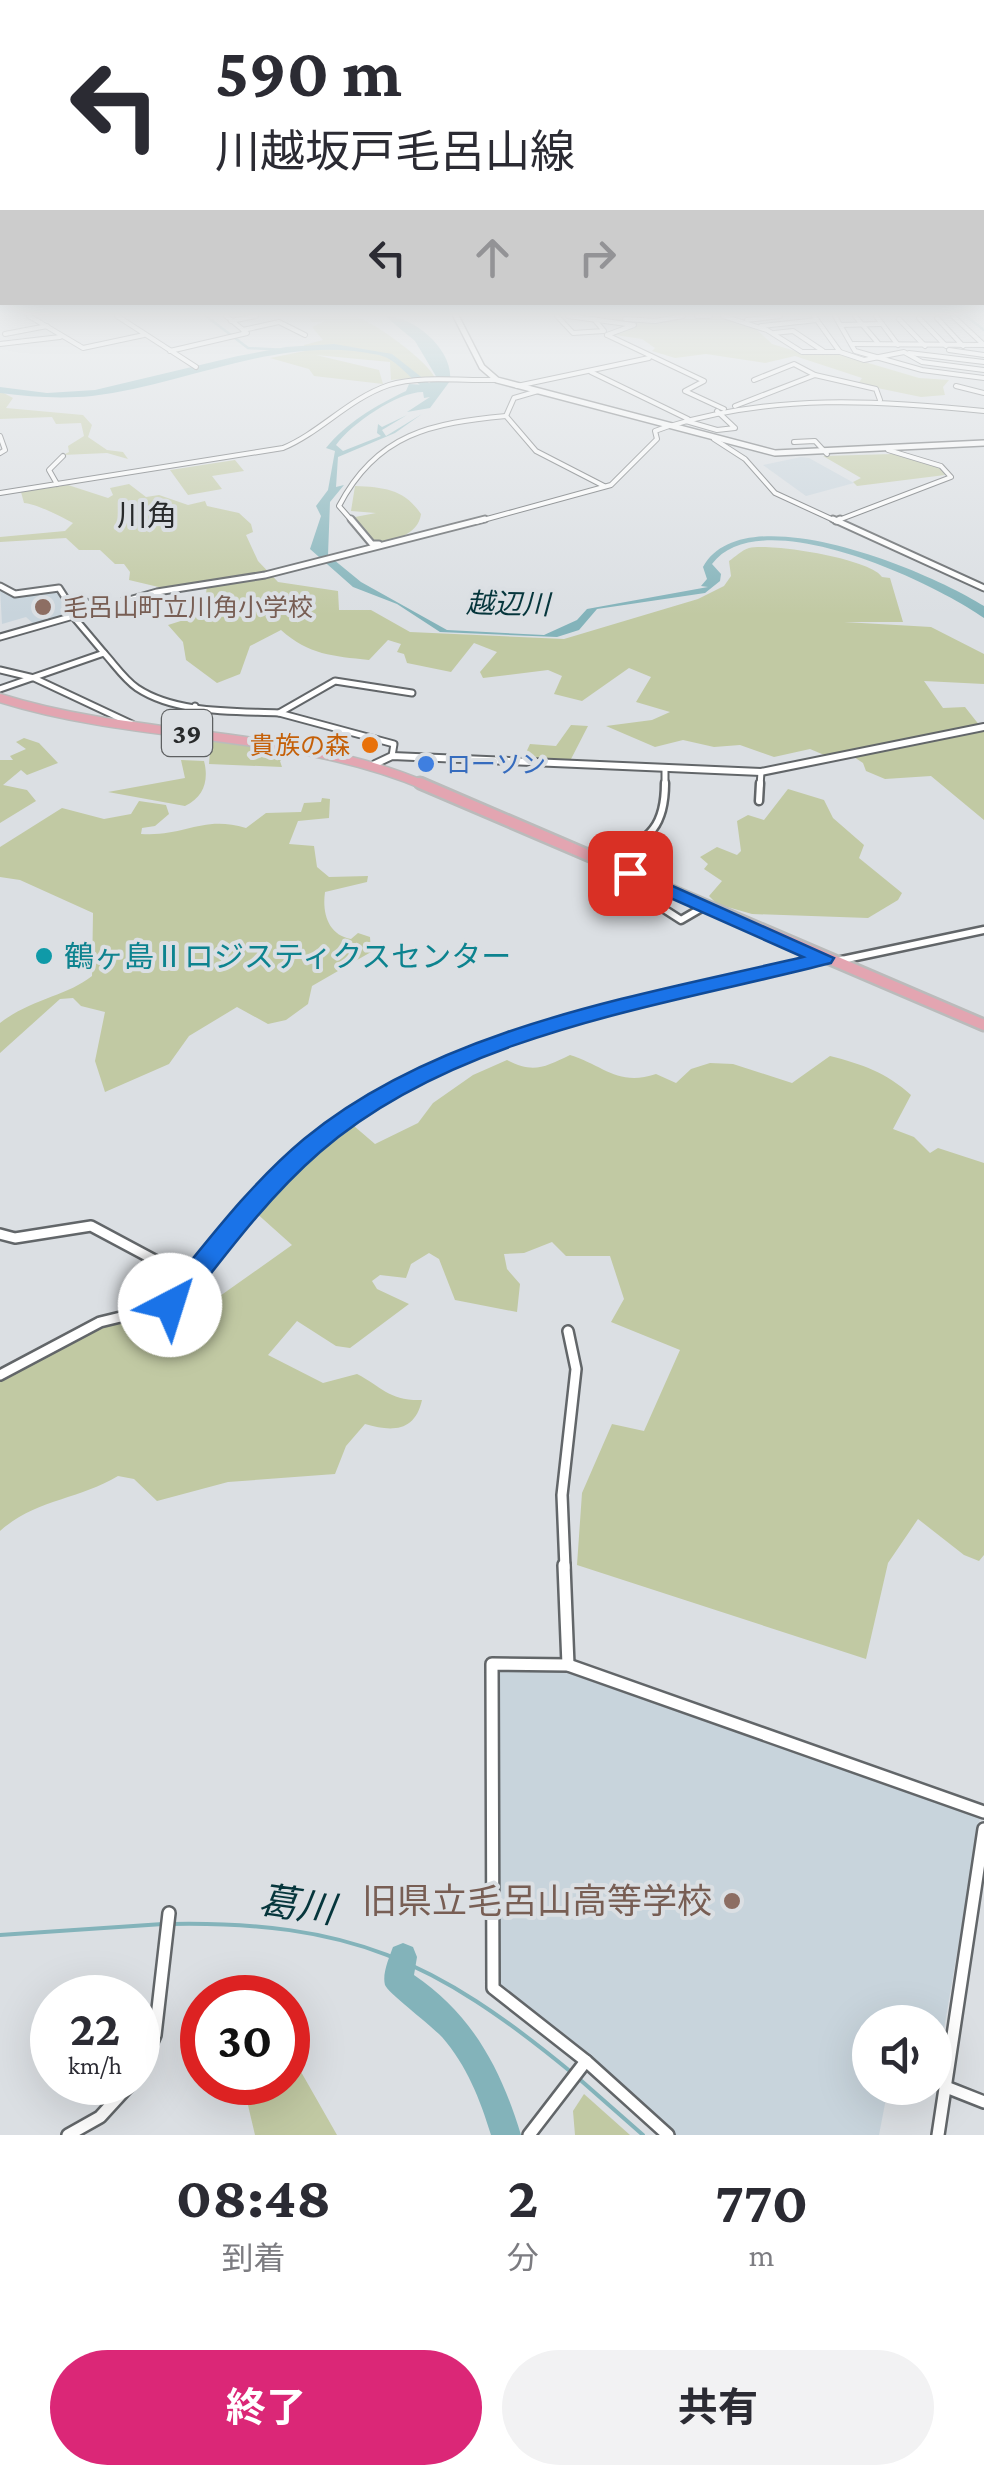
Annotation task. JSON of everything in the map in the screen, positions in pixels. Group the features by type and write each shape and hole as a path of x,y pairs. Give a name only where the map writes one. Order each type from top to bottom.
{"main road":[{"path":"630,416 764,452 814,455 984,443"},
{"name":"39","path":"0,698 64,716 320,751 375,764 984,1025"}],"street":[{"path":"0,493 290,446 329,416"},
{"path":"406,542 372,544 339,506 349,487 397,442 425,428 506,416 534,450 559,468 604,486"},
{"path":"677,416 717,430 735,428 721,416"},
{"path":"0,637 157,592 309,565 406,542 604,486 625,477 641,458 641,451 657,438 655,431 701,416"},
{"path":"0,436 5,450 0,453"},
{"path":"714,440 745,459 775,493 984,588"},
{"path":"814,455 792,440 815,441 827,454"},
{"path":"836,521 952,477 941,466 888,450"},
{"path":"57,484 49,470 63,456"},
{"path":"0,586 15,594 59,588 68,602 85,601 92,610"},
{"path":"72,615 138,689 195,706 279,712 394,744 392,756"},
{"path":"0,690 104,652"},
{"path":"0,670 34,678 136,726"},
{"path":"279,712 335,681 412,694"},
{"path":"181,732 195,706"},
{"path":"375,764 392,756 761,772 984,728"},
{"path":"606,862 649,836 665,814 664,768"},
{"path":"759,801 761,772"},
{"path":"666,890 650,900 681,920 705,906"},
{"path":"0,1375 100,1322 170,1305 247,1210 293,1162 392,1090 440,1067 587,1016 828,960 984,930"},
{"path":"0,1234 15,1238 91,1226 192,1280"},
{"path":"568,1331 576,1369 562,1494 568,1665"},
{"path":"668,2135 493,1988 492,1664 568,1665 984,1812"},
{"path":"952,2046 984,1829"},
{"path":"160,1986 169,1912"},
{"path":"530,2135 584,2063"},
{"path":"952,2089 984,2102"},
{"path":"68,2135 100,2118 112,2105"},
{"path":"938,2135 943,2105"}],"shaded area":[{"path":"801,457 854,483 806,496 763,465"},
{"name":"毛呂山町立川角小学校","path":"0,587 13,595 56,590 65,603 84,603 88,609 35,625 26,617 2,624"},
{"name":"旧県立毛呂山高等学校","path":"500,1671 562,1671 980,1818 948,2005 852,2005 852,2105 885,2105 879,2135 676,2135 498,1985"}],"green space":[{"path":"0,416 84,416 92,425 88,437 107,450 123,452 128,459 107,453 63,455 69,452 68,446 84,436 81,423 56,424 52,417 0,419"},
{"path":"893,454 940,468 945,475 857,486 853,482 861,478 823,456"},
{"path":"235,460 244,471 212,476 222,489 188,495 170,470"},
{"path":"129,484 146,497 159,495 188,505 205,501 207,506 239,513 251,524 253,532 246,535 258,561 278,582 338,591 339,610 371,610 410,632 564,639 698,599 724,586 731,576 729,561 749,548 798,550 860,564 890,578 903,622 844,622 931,627 984,654 984,684 924,681 943,708 965,707 984,731 984,820 931,776 885,779 866,771 863,763 848,753 829,757 810,749 774,757 740,745 714,747 683,740 655,747 606,726 652,720 670,712 636,702 651,677 629,668 582,701 554,694 562,676 548,670 483,678 480,672 497,652 474,643 451,672 407,663 404,654 397,652 401,644 388,640 369,660 312,649 281,630 250,646 240,674 217,683 186,660 183,642 168,625 222,608 206,594 207,585 167,589 129,580 130,572 124,564 115,564 100,550 79,550 66,538 0,542 0,537 65,531 73,523 24,503 21,492 68,485 108,498 113,495 110,488"},
{"path":"355,486 401,495 421,514 415,528 403,536 373,543 355,517 376,513 351,511"},
{"path":"571,725 588,726 570,761 523,759 530,744 556,746"},
{"path":"24,738 39,743 58,763 27,775 21,770 3,785 27,790 36,801 0,823 0,760 13,760 10,756 26,749 16,742"},
{"path":"211,738 291,751 280,761 282,767 209,764"},
{"path":"181,760 204,761 205,768 201,793 185,806 108,792 185,778"},
{"path":"788,789 824,800 833,818 864,845 859,858 902,893 898,900 868,918 752,914 717,904 709,896 722,881 704,869 708,864 700,857 717,847 737,855 741,851 737,821 748,815 764,820"},
{"path":"322,798 330,799 329,818 298,821 289,844 314,846 317,867 329,877 368,876 367,882 325,892 325,908 328,922 343,937 351,939 358,933 370,937 371,952 312,986 308,1004 286,1020 268,1024 237,1007 189,1036 169,1064 105,1092 95,1061 105,1012 81,1006 73,998 60,999 0,1053 0,1023 92,976 93,913 20,880 0,877 0,847 62,808 104,819 131,814 139,801 166,805 169,814 155,826 142,828 141,834 156,834 217,824 246,828 266,813 301,812 304,803 321,802"},
{"path":"570,1055 621,1076 656,1074 676,1083 691,1069 710,1063 733,1064 792,1083 830,1056 853,1062 874,1070 911,1095 893,1129 914,1137 930,1153 938,1148 984,1163 984,1555 979,1561 964,1555 918,1519 888,1563 866,1659 577,1565 582,1493 612,1424 644,1431 680,1350 611,1322 624,1299 610,1256 566,1256 552,1242 524,1253 504,1254 507,1269 520,1284 517,1312 455,1300 439,1259 429,1253 411,1264 406,1278 380,1275 372,1281 377,1289 409,1304 350,1348 336,1346 297,1321 268,1355 323,1383 357,1374 394,1396 422,1400 414,1418 401,1427 365,1424 346,1446 335,1474 228,1482 157,1501 134,1479 118,1476 28,1512 0,1531 0,1381 105,1325 171,1309 184,1298 203,1308 292,1245 254,1211 300,1161 354,1126 375,1144 418,1123 433,1103 473,1075 507,1060 524,1067 539,1067"},
{"path":"310,2088 337,2135 255,2135 248,2105 310,2105"},
{"path":"584,2094 630,2135 575,2135 573,2111"}],"water":[{"path":"368,416 336,445 343,451 381,436 377,433 378,424 382,427 406,416 382,430 386,436 420,416 395,433 338,457 336,487 344,485 330,502 328,555 361,582 447,630 544,635 577,620 587,609 708,587 701,586 707,579 703,567 725,546 756,537 795,538 882,559 984,606 984,618 888,568 806,543 768,540 735,546 712,564 721,574 720,581 705,593 597,609 579,630 557,637 440,632 397,604 353,587 310,549 321,516 316,506 328,490 335,451 326,448 352,423"}],"waterway":[{"name":"葛川","path":"0,1935 163,1924"},
{"name":"葛川","path":"171,1924 289,1930 387,1955 476,2001 571,2072"},
{"path":"403,1957 398,1981 438,2011 468,2046 490,2087 506,2135"},
{"name":"葛川","path":"577,2077 643,2135"}],"place":[{"name":"毛呂山町立川角小学校","path":"43,607"},
{"name":"貴族の森","path":"370,745"},
{"name":"ローソン","path":"426,764"},
{"name":"鶴ヶ島Ⅱロジスティクスセンター","path":"44,956"},
{"name":"旧県立毛呂山高等学校","path":"732,1901"}],"district":[{"name":"川角","path":"147,515"}],"route":[{"path":"170,1305 264,1191 313,1145 370,1102 440,1067 587,1016 824,958 630,873"}],"water label":[{"name":"越辺川","path":"508,604"}]}
